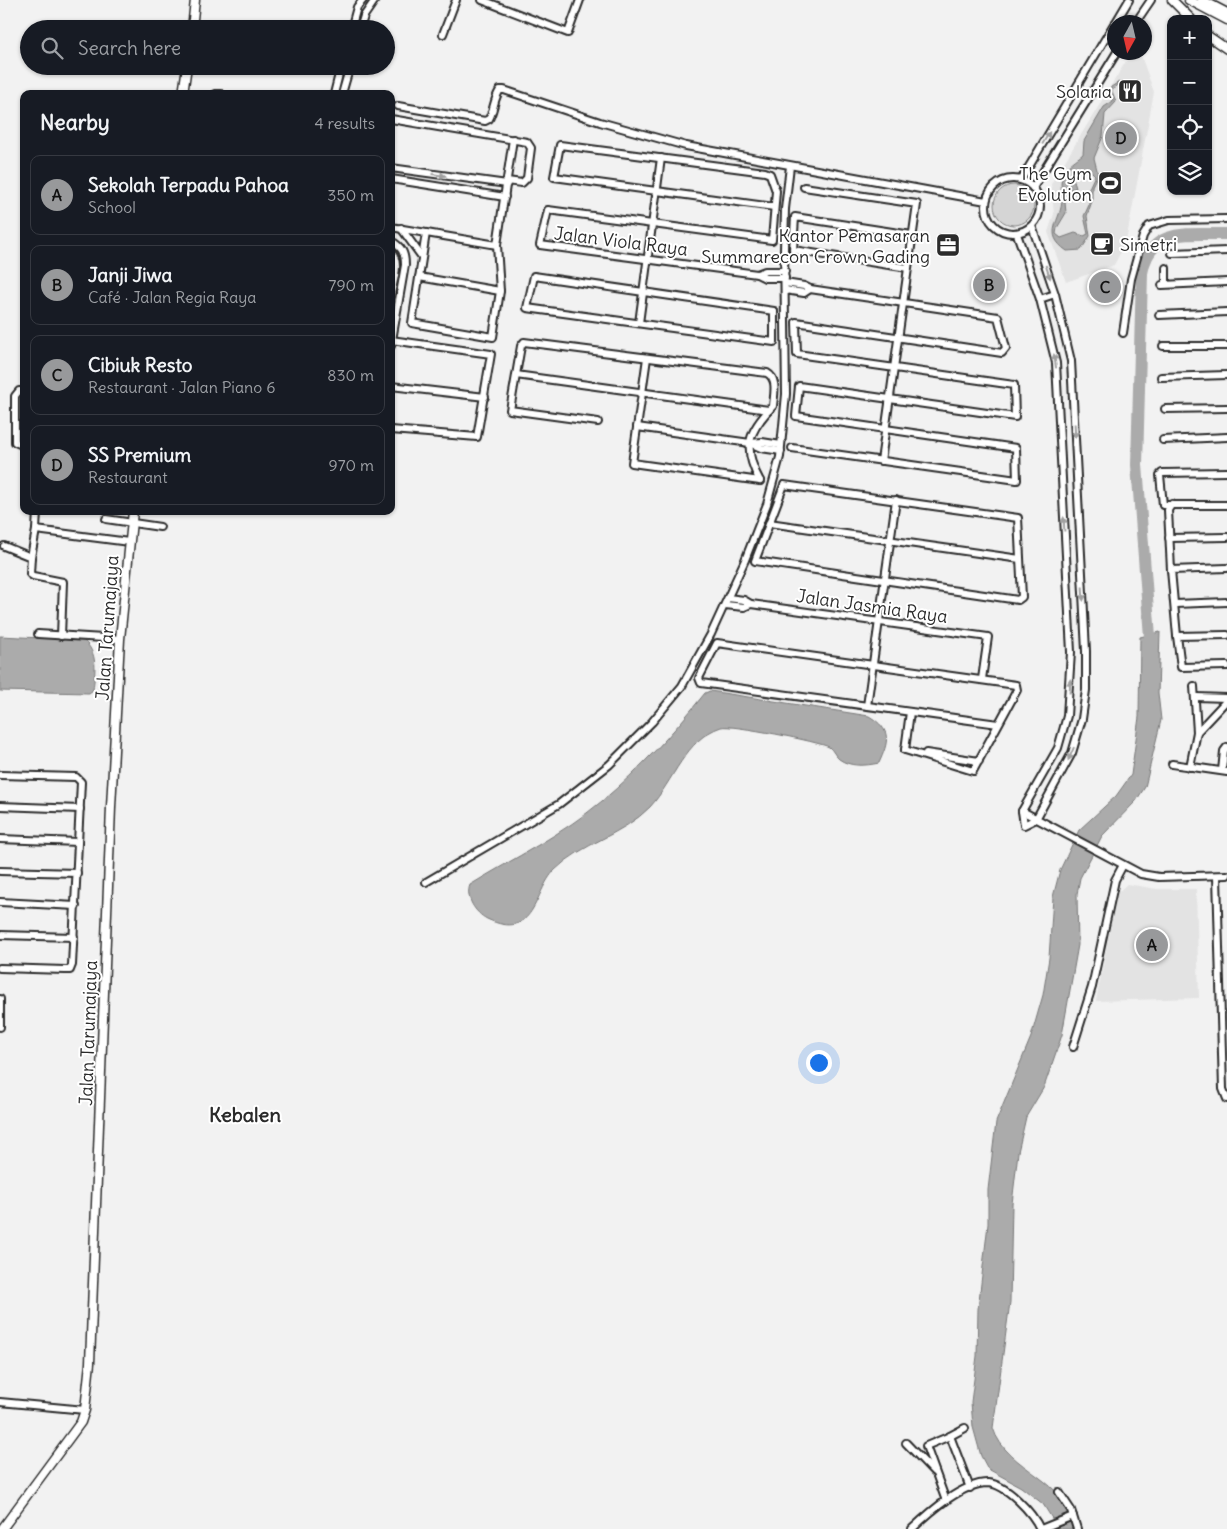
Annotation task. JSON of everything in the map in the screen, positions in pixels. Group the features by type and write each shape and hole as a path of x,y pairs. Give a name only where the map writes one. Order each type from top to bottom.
{"street":[{"path":"193,20 195,0"},
{"path":"353,20 357,7 363,0"},
{"path":"363,20 375,0"},
{"path":"443,34 456,0"},
{"path":"482,0 568,32 580,0"},
{"path":"1120,15 1129,0"},
{"path":"1141,15 1151,0"},
{"path":"1172,0 1187,15"},
{"path":"1189,0 1227,20"},
{"path":"1202,0 1227,12"},
{"path":"1021,180 1107,36"},
{"path":"1212,39 1227,49"},
{"path":"1034,188 1112,60"},
{"path":"184,90 186,75"},
{"path":"335,90 339,75"},
{"path":"343,90 347,75"},
{"path":"398,106 485,121 489,119 492,113 497,94 500,90 504,90 600,122 686,146 986,201"},
{"path":"395,120 513,139 530,144 527,178 522,183 507,183 395,169"},
{"path":"426,233 414,325 493,337 500,291 497,244 513,139"},
{"path":"653,224 772,240 776,191 770,174 560,145 554,177 774,207"},
{"path":"639,323 662,158"},
{"path":"426,882 559,804 610,765 652,722 682,686 728,598 767,504 781,448 786,386 785,209 790,166"},
{"path":"395,180 505,198"},
{"path":"1021,180 1034,188 1039,197 1041,207 1038,218 1032,226 1017,234 1000,230 988,218 986,201 989,192 1003,181 1021,180"},
{"path":"804,187 917,204 881,461"},
{"name":"Jalan Viola Raya","path":"653,224 548,210 540,245 757,274 765,271 785,277 810,289"},
{"path":"908,268 793,250 795,217 912,235"},
{"path":"1123,333 1131,279 1143,236 1149,226 1169,220 1227,219"},
{"path":"1017,234 1040,299 1056,363 1071,652 1067,716 1058,748 1022,811 1024,825 1036,819 1072,754 1082,719 1086,690 1086,651 1071,361 1055,294 1032,226"},
{"path":"395,227 497,244"},
{"path":"401,228 422,257"},
{"path":"395,244 405,254 405,265 395,324"},
{"path":"1172,252 1227,251"},
{"path":"395,256 395,269"},
{"path":"1166,268 1164,285 1227,282"},
{"path":"419,276 500,291"},
{"path":"534,276 644,292 774,311 774,342 527,308 534,276"},
{"path":"785,290 804,292 810,289 998,317 1006,348 1002,353 796,322 796,354 1014,385 1015,417 800,386 796,416 1016,448 1017,480 792,448"},
{"path":"1040,299 1055,294"},
{"path":"1159,315 1227,312"},
{"path":"598,422 510,410 521,346 528,341 767,373 774,380 773,406 760,418 750,443 750,462 760,481 632,463 647,358"},
{"path":"395,342 491,354 479,434 474,438 395,430"},
{"path":"1163,346 1227,346"},
{"path":"516,375 769,410"},
{"path":"1162,377 1227,376"},
{"path":"395,386 484,397"},
{"path":"20,391 15,396 15,442 20,444"},
{"path":"1165,409 1227,408"},
{"path":"637,427 750,443 762,442 781,448"},
{"path":"1163,440 1227,437"},
{"path":"1227,472 1161,474 1162,504 1227,505"},
{"path":"784,485 896,500 1018,518 1022,597 1018,600 755,561 784,485"},
{"path":"867,706 896,500"},
{"path":"1172,504 1168,510 1169,538 1177,636 1182,667 1227,666"},
{"path":"37,515 31,575 63,582 61,636"},
{"name":"Jalan Tarumajaya","path":"2,1529 81,1422 81,1409 90,1363 119,639 128,523 131,515"},
{"path":"106,518 160,527"},
{"path":"770,523 1020,559"},
{"path":"36,530 127,541"},
{"path":"1169,538 1227,537"},
{"path":"4,546 32,557"},
{"path":"1171,570 1227,568"},
{"name":"Jalan Jasmia Raya","path":"728,598 744,600 751,604 988,637 982,679"},
{"path":"1175,604 1227,602"},
{"name":"Jalan Jasmia Raya","path":"724,605 744,607 751,604"},
{"path":"38,634 119,639"},
{"path":"1177,636 1227,634"},
{"path":"905,750 974,771 1016,690 1016,685 717,643 699,678 701,683 998,724"},
{"path":"1190,767 1197,732 1194,686"},
{"path":"1196,697 1227,699"},
{"path":"1197,732 1227,699"},
{"path":"905,750 910,712"},
{"path":"1172,764 1224,772 1224,751 1227,747"},
{"path":"905,750 979,761"},
{"path":"0,775 76,777 81,782 76,906 70,970 0,968"},
{"path":"0,806 80,809"},
{"path":"1022,811 1141,874 1159,876 1227,876"},
{"path":"0,839 78,842"},
{"path":"1073,1047 1092,987 1115,880 1123,865"},
{"path":"0,871 77,874"},
{"path":"1217,876 1223,1089 1227,1099"},
{"path":"0,902 76,906"},
{"path":"0,936 74,938"},
{"path":"0,999 0,1027"},
{"path":"0,1402 81,1409"},
{"path":"915,1452 965,1428"},
{"path":"950,1436 970,1488"},
{"path":"906,1443 936,1475"},
{"path":"926,1446 946,1501"},
{"path":"912,1529 946,1501 983,1483 992,1483 1024,1507 1041,1529 1072,1516"},
{"path":"1058,1492 1072,1516 1076,1529"}],"shaded area":[{"path":"1127,60 1143,60 1154,92 1126,242 1114,265 1066,282 1048,232 1054,214 1051,184"},
{"path":"1119,82 1112,91 1116,102 1105,114 1103,136 1094,158 1098,174 1092,186 1092,201 1087,216 1090,236 1081,250 1067,251 1059,245 1054,232 1061,207 1062,176 1068,166 1083,154 1084,141 1104,107 1113,101 1110,92 1111,87","holes":["1078,170 1092,172 1095,175 1089,188 1089,205 1084,216 1088,234 1084,236 1075,233 1061,238 1056,234 1057,228 1066,213 1064,191 1076,188 1072,174"]},
{"path":"1018,185 1025,188 1031,194 1034,205 1033,213 1025,222 1018,225 1010,225 1003,222 995,213 994,201 997,194 1006,186"},
{"path":"1160,632 1158,693 1161,720 1145,787 1136,801 1102,836 1080,878 1077,894 1078,945 1062,1035 1044,1087 1026,1117 1018,1152 1012,1204 1010,1302 993,1428 1000,1443 1011,1455 1062,1498 1070,1512 1074,1529 1056,1529 1043,1504 1021,1487 988,1469 981,1456 973,1427 971,1402 977,1356 978,1309 988,1224 988,1190 996,1122 1031,1037 1043,995 1049,958 1053,897 1060,870 1079,830 1116,796 1131,775 1139,717 1140,637"},
{"path":"0,636 83,640 92,651 94,657 93,690 89,693 0,691"},
{"path":"710,691 869,716 882,726 885,731 885,748 879,763 853,765 839,759 829,747 757,731 721,727 698,741 681,762 658,797 639,817 577,853 555,870 531,911 524,919 515,924 503,924 487,919 475,909 469,895 470,885 555,835 602,801 643,763 669,736 705,693"},
{"path":"1127,884 1157,889 1196,889 1199,998 1096,1001 1117,893"}],"waterway":[{"path":"1151,650 1137,465 1142,273 1146,258 1153,247 1163,240 1186,234 1227,234"}],"place":[{"name":"Solaria","path":"1130,91"},
{"name":"SS Premium","path":"1121,138"},
{"name":"The Gym Evolution","path":"1110,183"},
{"name":"Simetri","path":"1102,244"},
{"name":"Kantor Pemasaran Summarecon Crown Gading","path":"948,245"},
{"name":"Janji Jiwa","path":"989,285"},
{"name":"Cibiuk Resto","path":"1105,287"},
{"name":"Sekolah Terpadu Pahoa","path":"1152,945"}],"district":[{"name":"Kebalen","path":"245,1114"}]}
